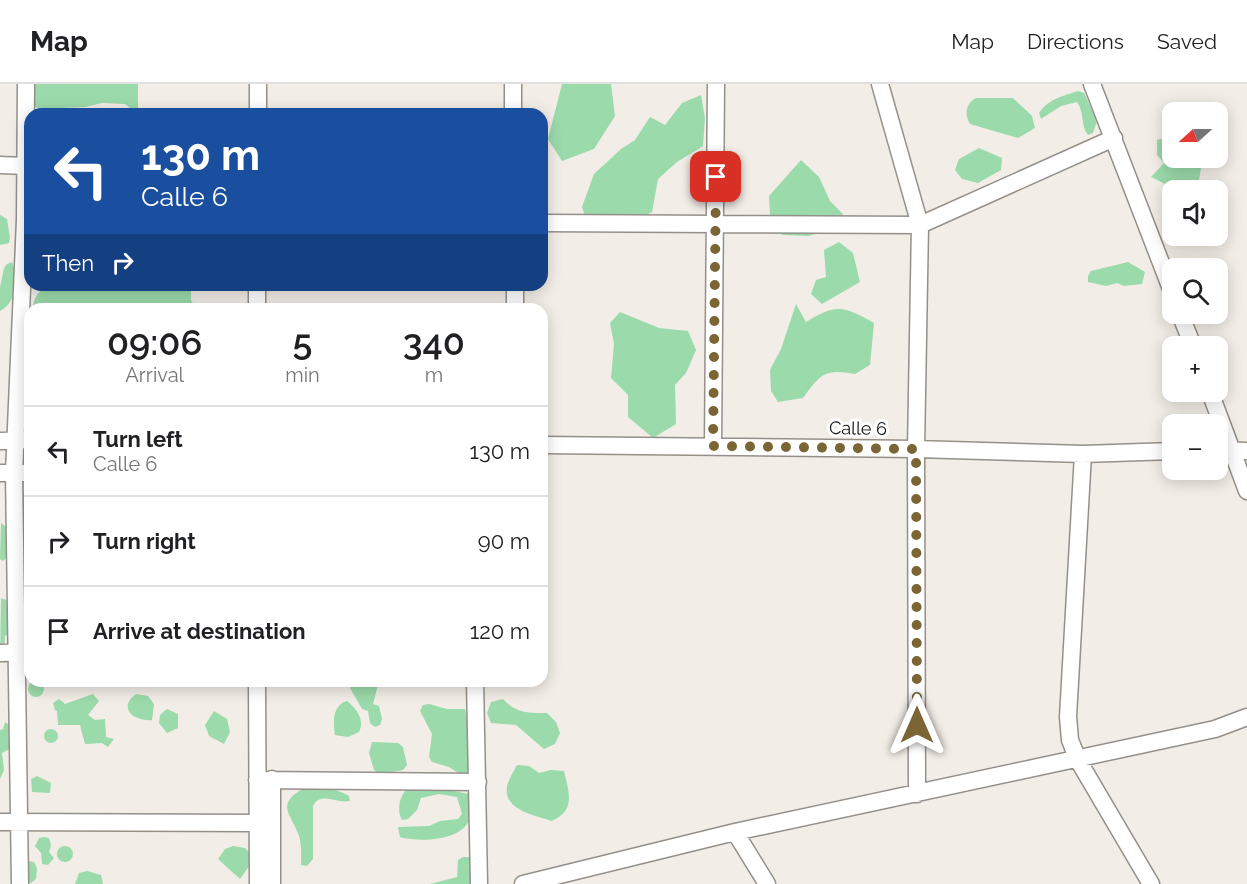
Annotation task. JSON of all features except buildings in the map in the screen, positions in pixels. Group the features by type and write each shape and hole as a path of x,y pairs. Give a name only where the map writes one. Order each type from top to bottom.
{"street":[{"path":"26,84 26,108"},
{"path":"258,84 258,108"},
{"path":"513,84 513,108"},
{"path":"713,446 716,84"},
{"path":"880,84 920,225 916,449 917,794"},
{"path":"1092,84 1162,265"},
{"path":"548,223 920,225 1113,138"},
{"path":"0,165 24,166"},
{"path":"1214,402 1247,491"},
{"path":"0,441 24,440 15,473 15,653 21,821 20,884"},
{"name":"Calle 6","path":"548,445 916,449 1083,454 1162,451"},
{"path":"1083,454 1068,717 1070,740 1078,760 1151,884"},
{"path":"257,687 272,884"},
{"path":"475,687 479,884"},
{"path":"523,884 735,832 1215,729 1247,717"},
{"path":"265,780 478,782"},
{"path":"258,884 257,823 265,780"},
{"path":"0,822 257,823"},
{"path":"735,832 767,884"}],"green space":[{"path":"33,84 138,84 138,108 130,108 125,104 102,103 85,107 35,107"},
{"path":"562,84 611,84 615,116 594,149 562,161 548,139"},
{"path":"1078,91 1084,93 1097,121 1093,133 1088,135 1077,102 1061,106 1041,119 1039,113 1047,104"},
{"path":"701,95 705,118 703,146 677,162 658,179 652,212 616,230 590,230 582,207 594,174 621,149 635,140 650,117 665,125 682,103"},
{"path":"976,98 1013,98 1032,116 1035,128 1018,138 970,124 967,109"},
{"path":"1162,139 1162,161 1157,155 1157,140"},
{"path":"979,148 1002,158 1001,170 978,183 962,179 955,170 959,159"},
{"path":"801,160 819,177 830,201 843,214 837,229 808,236 782,235 770,215 769,196"},
{"path":"1162,165 1162,168 1201,168 1199,180 1162,180 1162,182 1151,177"},
{"path":"0,215 7,219 10,238 9,243 0,245"},
{"path":"839,242 853,253 860,282 822,304 811,294 816,280 826,277 824,250"},
{"path":"12,262 15,290 10,302 0,311 0,287 4,268"},
{"path":"1128,262 1145,272 1142,284 1124,286 1117,283 1106,286 1088,282 1091,271"},
{"path":"41,291 191,291 193,303 34,303"},
{"path":"796,304 806,322 825,312 840,309 855,313 874,323 870,365 855,374 836,372 824,375 803,398 778,402 771,391 770,370 781,349"},
{"path":"620,312 659,328 688,331 696,350 686,373 675,385 676,424 653,438 628,417 628,395 611,378 614,344 610,323"},
{"path":"24,492 24,621 20,617 22,493"},
{"path":"1,523 10,530 6,537 10,544 9,555 3,561 0,559"},
{"path":"1,598 7,600 12,607 10,633 5,636 4,657 0,661"},
{"path":"29,687 43,687 43,692 36,697 28,689"},
{"path":"377,687 373,704 379,706 382,719 380,725 375,727 370,723 368,711 362,709 350,688"},
{"path":"93,694 99,701 88,715 95,720 105,719 106,737 114,739 108,747 102,743 85,744 80,725 58,725 57,711 53,703 59,699 65,704"},
{"path":"136,694 148,696 154,704 152,720 139,719 130,713 128,704"},
{"path":"503,699 518,710 528,713 547,713 556,722 560,733 555,744 544,749 516,725 491,723 487,713 491,702"},
{"path":"347,701 359,715 361,728 359,732 348,737 335,735 336,710"},
{"path":"429,704 447,709 465,709 470,732 467,756 469,768 466,773 460,774 449,767 432,762 429,757 432,734 420,711 423,705"},
{"path":"167,709 178,714 178,728 167,733 159,723 160,715"},
{"path":"214,711 227,719 230,732 224,744 209,736 205,725"},
{"path":"5,722 12,727 8,736 13,743 12,748 2,753 4,770 0,779 0,730 3,729"},
{"path":"48,729 54,729 58,736 54,743 48,743 44,739 44,733"},
{"path":"372,742 398,743 403,747 407,765 403,770 379,774 374,770 369,753"},
{"path":"517,765 529,766 539,773 551,770 564,771 569,800 565,812 560,817 552,821 538,817 515,807 510,801 507,787"},
{"path":"37,776 51,783 50,793 32,792 31,779"},
{"path":"308,786 339,791 349,796 350,801 320,799 313,806 313,859 307,866 301,865 300,840 287,810 287,804 297,792"},
{"path":"408,788 438,788 469,794 472,805 469,822 454,834 443,838 420,840 400,837 398,827 429,826 440,821 458,819 462,814 457,797 439,794 421,798 417,810 408,819 402,820 399,812 400,803"},
{"path":"39,838 49,838 51,846 49,852 54,858 48,865 42,864 41,853 35,846"},
{"path":"65,846 71,848 73,854 71,860 65,862 59,860 57,854 59,848"},
{"path":"233,846 245,848 252,855 250,865 240,879 218,859 225,849"},
{"path":"469,857 471,884 430,884 457,877 458,860"},
{"path":"27,861 34,862 37,868 36,879 31,883 25,880"},
{"path":"87,871 101,875 103,884 75,884 79,873"}],"route":[{"path":"716,177 713,446 916,449 917,725"}]}
